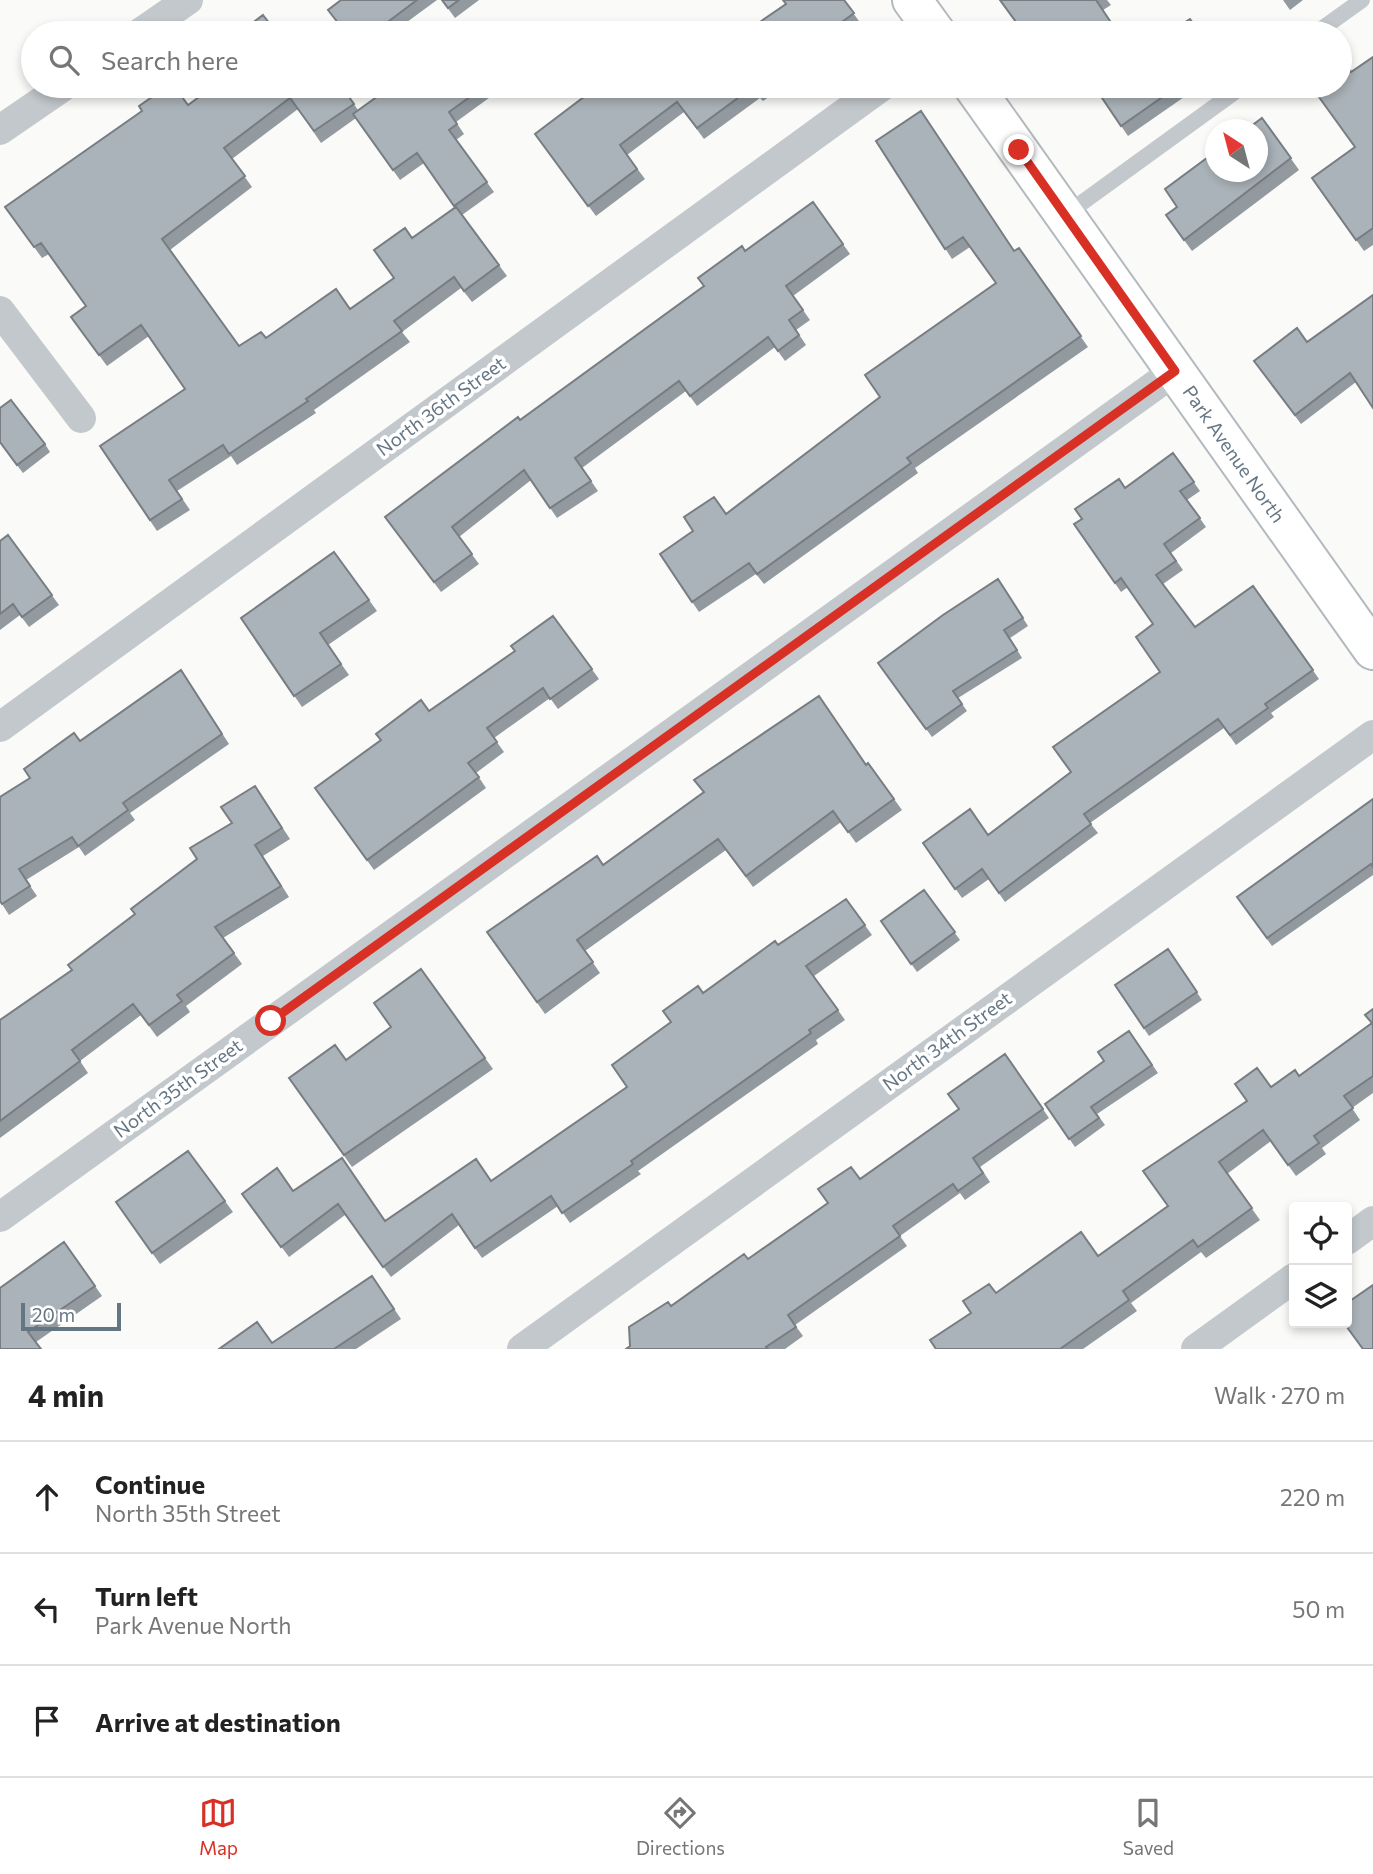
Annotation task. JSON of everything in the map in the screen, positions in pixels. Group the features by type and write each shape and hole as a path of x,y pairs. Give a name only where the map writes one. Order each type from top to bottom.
{"street":[{"path":"157,21 188,0"},
{"path":"912,0 927,21"},
{"path":"0,130 47,98"},
{"name":"North 36th Street","path":"0,727 866,98"},
{"name":"Park Avenue North","path":"982,98 1373,650"},
{"path":"0,310 81,418"},
{"name":"North 35th Street","path":"0,1217 1175,371"},
{"name":"North 34th Street","path":"522,1349 1373,735"},
{"path":"1352,1236 1373,1221"},
{"path":"1196,1349 1289,1282"}],"lane":[{"path":"1333,21 1362,0"},
{"path":"1065,215 1226,98"}],"building":[{"path":"341,0 417,0 389,21 337,21 328,10"},
{"path":"442,0 459,0 448,8"},
{"path":"783,0 844,0 854,13 843,21 761,21 786,4"},
{"path":"1000,0 1096,0 1110,21 1015,21"},
{"path":"263,15 268,21 255,21"},
{"path":"1373,57 1373,228 1356,240 1312,178 1355,147 1320,98 1352,98 1352,71"},
{"path":"151,98 183,98 188,105 198,98 290,98 224,148 245,176 162,239 239,346 261,332 266,338 336,289 350,309 394,278 374,250 405,228 412,238 456,207 499,265 464,291 454,277 394,321 402,331 306,399 308,401 229,454 223,445 169,480 182,499 150,520 100,446 185,389 141,325 99,355 71,317 86,306 41,243 34,247 5,207 142,111 139,106"},
{"path":"290,98 350,98 354,104 314,131"},
{"path":"375,98 468,98 449,112 457,124 449,130 487,182 454,206 417,153 393,170 353,114"},
{"path":"582,98 738,98 697,128 677,102 620,145 637,169 588,206 535,134"},
{"path":"1102,98 1161,98 1121,126"},
{"path":"921,111 1014,251 1019,248 1081,336 907,458 911,463 757,574 749,563 692,602 660,554 693,531 684,517 714,497 726,514 880,397 865,375 996,283 963,237 945,249 876,141"},
{"path":"1268,126 1291,158 1268,176"},
{"path":"1205,159 1205,182 1260,182 1184,240 1166,215 1177,207 1165,189"},
{"path":"813,202 843,244 786,286 803,310 789,320 799,335 778,351 768,337 690,396 679,381 575,458 591,481 550,508 524,470 452,527 472,554 434,582 385,517 518,417 520,420 704,286 698,278 742,246 745,251"},
{"path":"1373,295 1373,408 1350,373 1295,415 1254,361 1297,328 1307,342"},
{"path":"11,400 45,444 17,465 0,442 0,408"},
{"path":"1173,453 1194,482 1180,491 1200,518 1164,544 1176,561 1156,575 1195,627 1253,586 1313,670 1265,704 1268,708 1230,735 1218,719 1084,814 1091,824 999,893 982,869 955,889 923,843 970,809 988,835 1071,772 1053,747 1160,672 1136,637 1153,624 1121,578 1115,583 1074,524 1082,519 1075,509 1119,479 1125,488"},
{"path":"8,535 52,595 22,617 13,604 0,614 0,541"},
{"path":"334,552 369,600 320,633 341,664 294,696 241,618"},
{"path":"998,579 1023,618 1004,630 1017,650 953,691 962,704 926,729 878,663"},
{"path":"553,616 592,669 550,699 543,688 487,728 497,742 468,763 479,777 367,860 315,788 381,740 376,734 421,700 429,711 515,651 511,646"},
{"path":"181,670 222,734 123,803 128,810 78,846 72,837 19,869 30,886 2,904 0,797 30,778 24,769 74,733 80,741"},
{"path":"819,696 866,765 868,763 894,799 848,832 833,811 746,876 718,839 577,940 593,962 537,1002 487,932 597,856 603,865 704,792 694,780"},
{"path":"255,786 282,828 255,845 281,886 215,927 234,953 177,995 182,1001 149,1025 133,1004 72,1050 80,1061 0,1121 0,1020 72,970 68,965 135,914 131,909 197,859 190,848 232,823 221,807"},
{"path":"1373,799 1373,867 1371,864 1267,938 1237,897"},
{"path":"924,890 955,932 911,964 881,921"},
{"path":"846,899 865,925 806,966 838,1010 809,1030 811,1033 631,1161 633,1164 562,1213 551,1196 475,1248 452,1214 383,1267 338,1204 281,1247 242,1194 277,1168 293,1191 342,1158 385,1221 476,1159 491,1181 627,1087 612,1065 671,1022 663,1011 698,986 703,993 775,941 778,945"},
{"path":"1168,949 1197,992 1144,1028 1115,985"},
{"path":"421,969 485,1058 344,1155 289,1078 335,1045 346,1060 391,1027 374,1003"},
{"path":"1373,1009 1373,1076 1344,1096 1353,1108 1314,1136 1319,1143 1288,1165 1263,1130 1219,1162 1252,1208 1198,1247 1193,1240 1123,1291 1129,1300 1060,1349 936,1349 930,1340 971,1313 963,1301 989,1284 996,1293 1081,1232 1098,1256 1168,1206 1143,1171 1247,1101 1235,1084 1257,1068 1271,1087 1295,1070 1299,1076 1372,1023 1365,1015"},
{"path":"1129,1031 1152,1065 1091,1107 1099,1118 1069,1139 1045,1104 1104,1061 1098,1052"},
{"path":"1005,1054 1043,1109 973,1158 983,1173 958,1191 953,1184 893,1226 900,1236 788,1315 796,1327 766,1347 768,1349 626,1349 630,1346 629,1327 668,1302 671,1306 744,1254 748,1259 828,1203 818,1189 851,1167 860,1179 959,1109 948,1094"},
{"path":"188,1151 225,1201 152,1253 116,1202"},
{"path":"64,1242 95,1286 28,1332 41,1349 0,1349 0,1288"},
{"path":"372,1276 394,1309 334,1349 219,1349 257,1322 272,1343"},
{"path":"1373,1285 1373,1349 1363,1349 1348,1328 1352,1328 1352,1300"}],"route":[{"path":"271,1021 1175,371 1019,150"}]}
